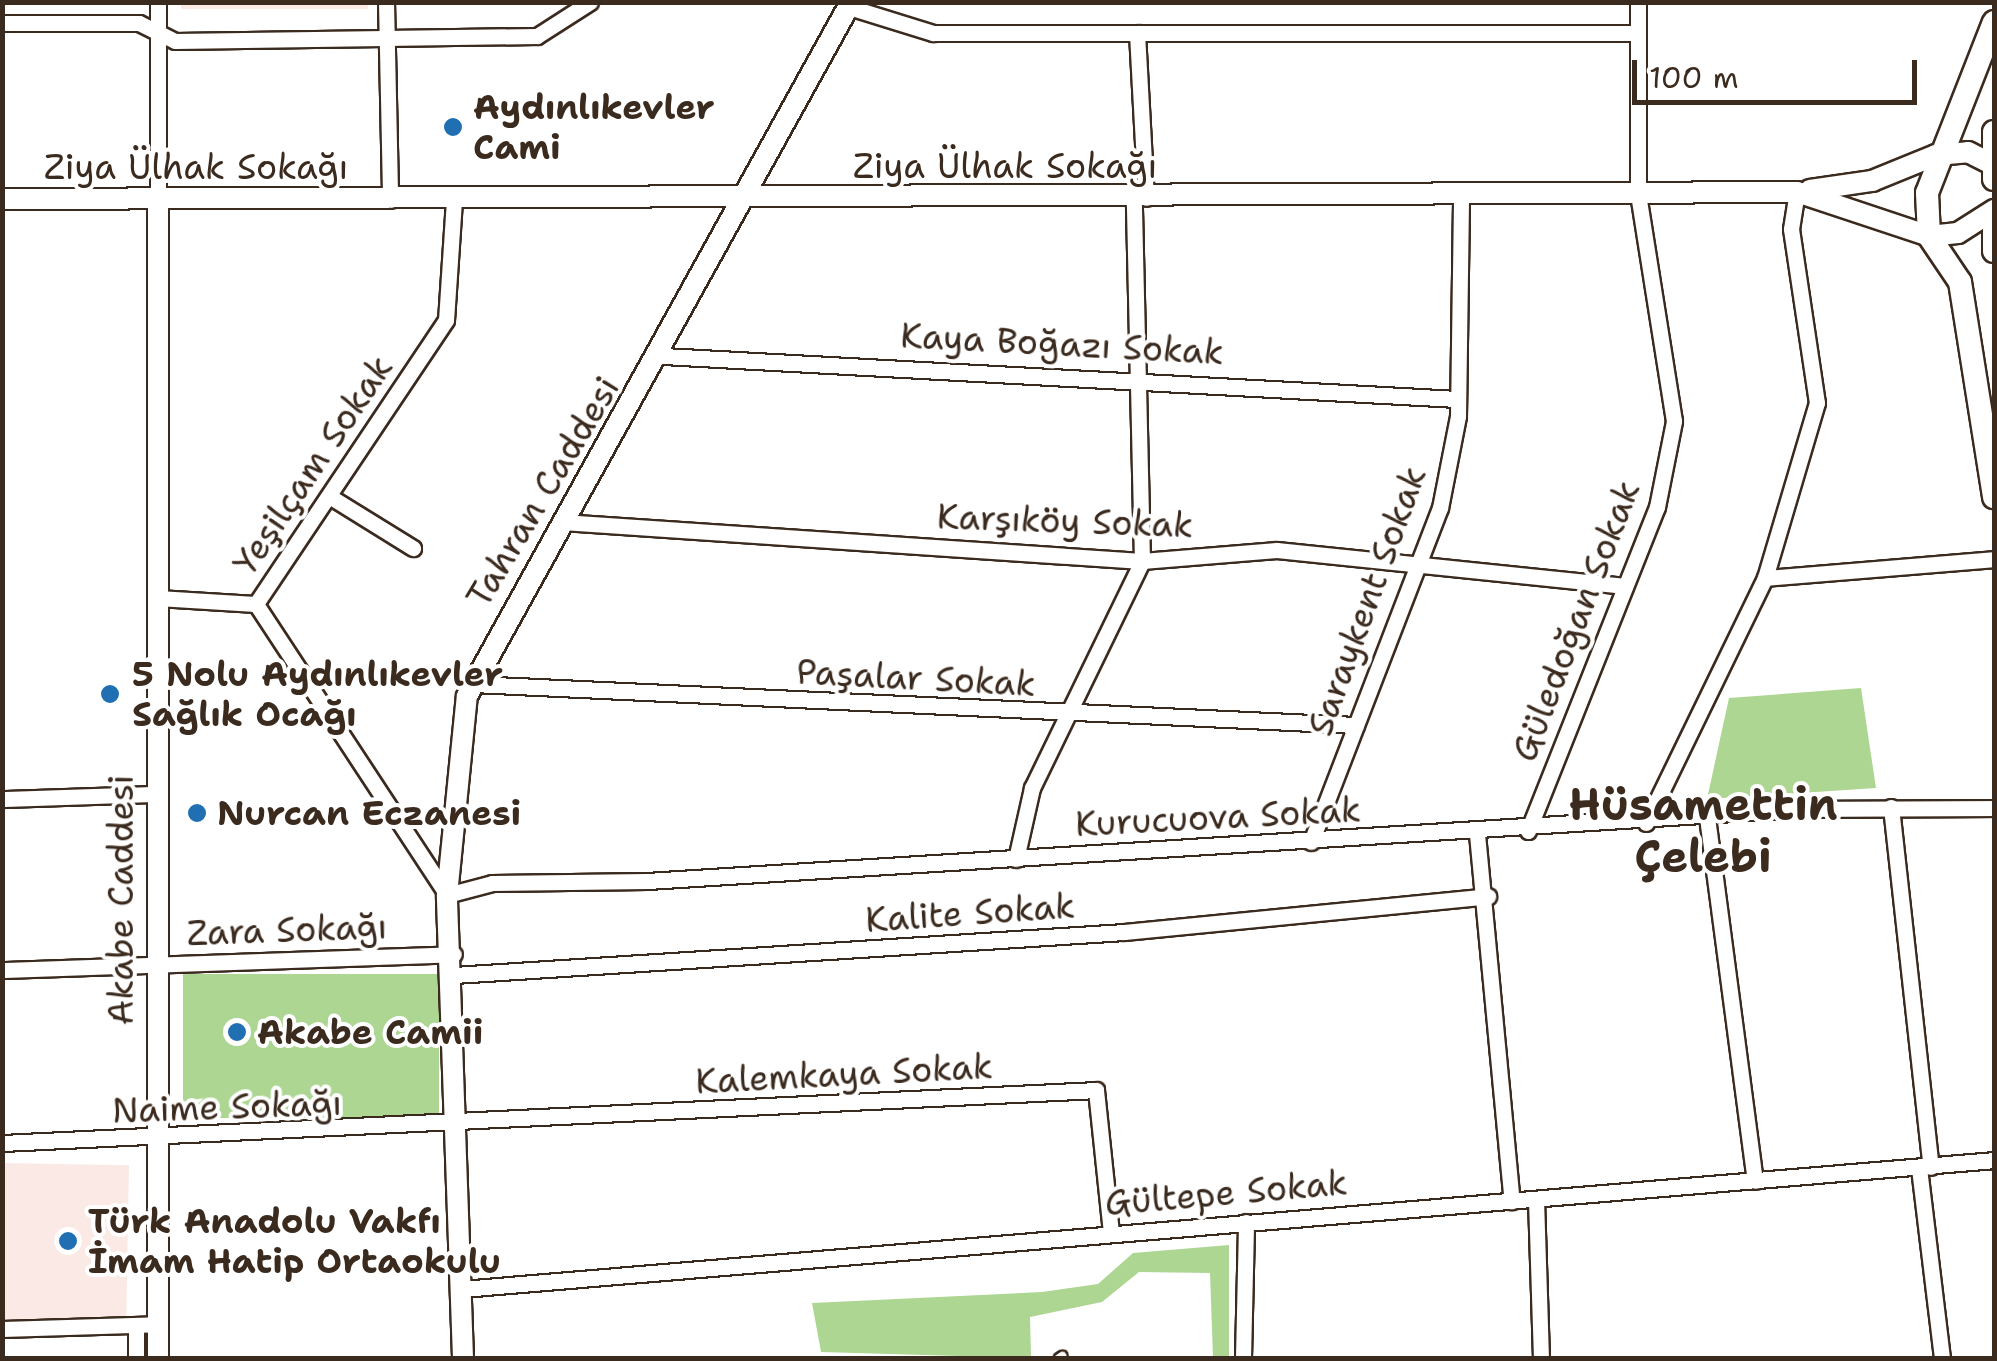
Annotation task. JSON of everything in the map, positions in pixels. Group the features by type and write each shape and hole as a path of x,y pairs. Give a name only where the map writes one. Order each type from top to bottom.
{"main road":[{"path":"1994,22 1936,155 1930,236 1960,282 1994,497"},
{"path":"1994,132 1994,179"},
{"path":"1994,223 1994,251"}],"street":[{"path":"158,2 158,201"},
{"path":"386,2 390,200"},
{"path":"2,23 139,23 176,41 537,36 590,2"},
{"name":"Güledoğan Sokak","path":"1528,831 1657,507 1674,421 1638,194 1638,2"},
{"path":"850,5 933,33 1638,33"},
{"name":"Tahran Caddesi","path":"463,1358 454,1128 454,965 447,896 473,684 562,522 664,356 850,5"},
{"path":"1016,859 1032,788 1142,561 1137,33"},
{"path":"1646,823 1765,578 1817,403 1791,229 1796,192 1872,181 1936,155 1968,152 1994,165"},
{"name":"Ziya Ülhak Sokağı","path":"2,198 1140,198 1796,192 1930,236"},
{"name":"Saraykent Sokak","path":"1311,842 1440,508 1458,399 1462,196"},
{"name":"Yeşilçam Sokak","path":"447,896 256,604 446,320 454,200"},
{"name":"Akabe Caddesi","path":"158,201 153,1142 146,1324 158,1358"},
{"path":"1930,236 1958,233 1994,210"},
{"name":"Kaya Boğazı Sokak","path":"664,356 1142,376 1458,399"},
{"path":"328,496 413,548"},
{"name":"Karşıköy Sokak","path":"562,522 1142,561 1276,550 1420,560 1625,586"},
{"path":"1765,578 1994,559"},
{"path":"157,598 256,604"},
{"name":"Paşalar Sokak","path":"473,684 1069,717 1356,725"},
{"path":"2,799 153,794"},
{"path":"1891,807 1942,1358"},
{"name":"Kurucuova Sokak","path":"447,896 492,882 1016,859 1891,807 1994,808"},
{"path":"1707,817 1755,1181"},
{"path":"1477,834 1488,896 1512,1201"},
{"name":"Kalite Sokak","path":"454,965 1124,932 1488,896"},
{"name":"Zara Sokağı","path":"2,970 153,965 454,965"},
{"name":"Kalemkaya Sokak","path":"454,1128 1096,1090 1111,1232"},
{"name":"Naime Sokağı","path":"2,1143 153,1142 454,1128"},
{"name":"Gültepe Sokak","path":"462,1289 1994,1160"},
{"path":"1536,1199 1541,1358"},
{"path":"1243,1358 1246,1222"},
{"path":"2,1329 146,1324 136,1358"}],"shaded area":[{"path":"181,2 368,2 368,9 181,9"},
{"name":"Türk Anadolu Vakfı İmam Hatip Ortaokulu","path":"3,1163 129,1165 126,1322 2,1320"}],"green space":[{"path":"1861,688 1876,788 1707,799 1729,698"},
{"path":"183,974 439,974 439,1118 183,1118"},
{"path":"1229,1245 1229,1358 1213,1358 1210,1273 1139,1272 1102,1302 1030,1317 1031,1358 821,1352 812,1303 1042,1292 1098,1284 1133,1253"}],"place":[{"name":"Aydınlıkevler Cami","path":"453,127"},
{"name":"5 Nolu Aydınlıkevler Sağlık Ocağı","path":"110,694"},
{"name":"Nurcan Eczanesi","path":"197,813"},
{"name":"Akabe Camii","path":"237,1032"},
{"name":"Türk Anadolu Vakfı İmam Hatip Ortaokulu","path":"68,1241"}],"district":[{"name":"Hüsamettin Çelebi","path":"1703,831"}]}
